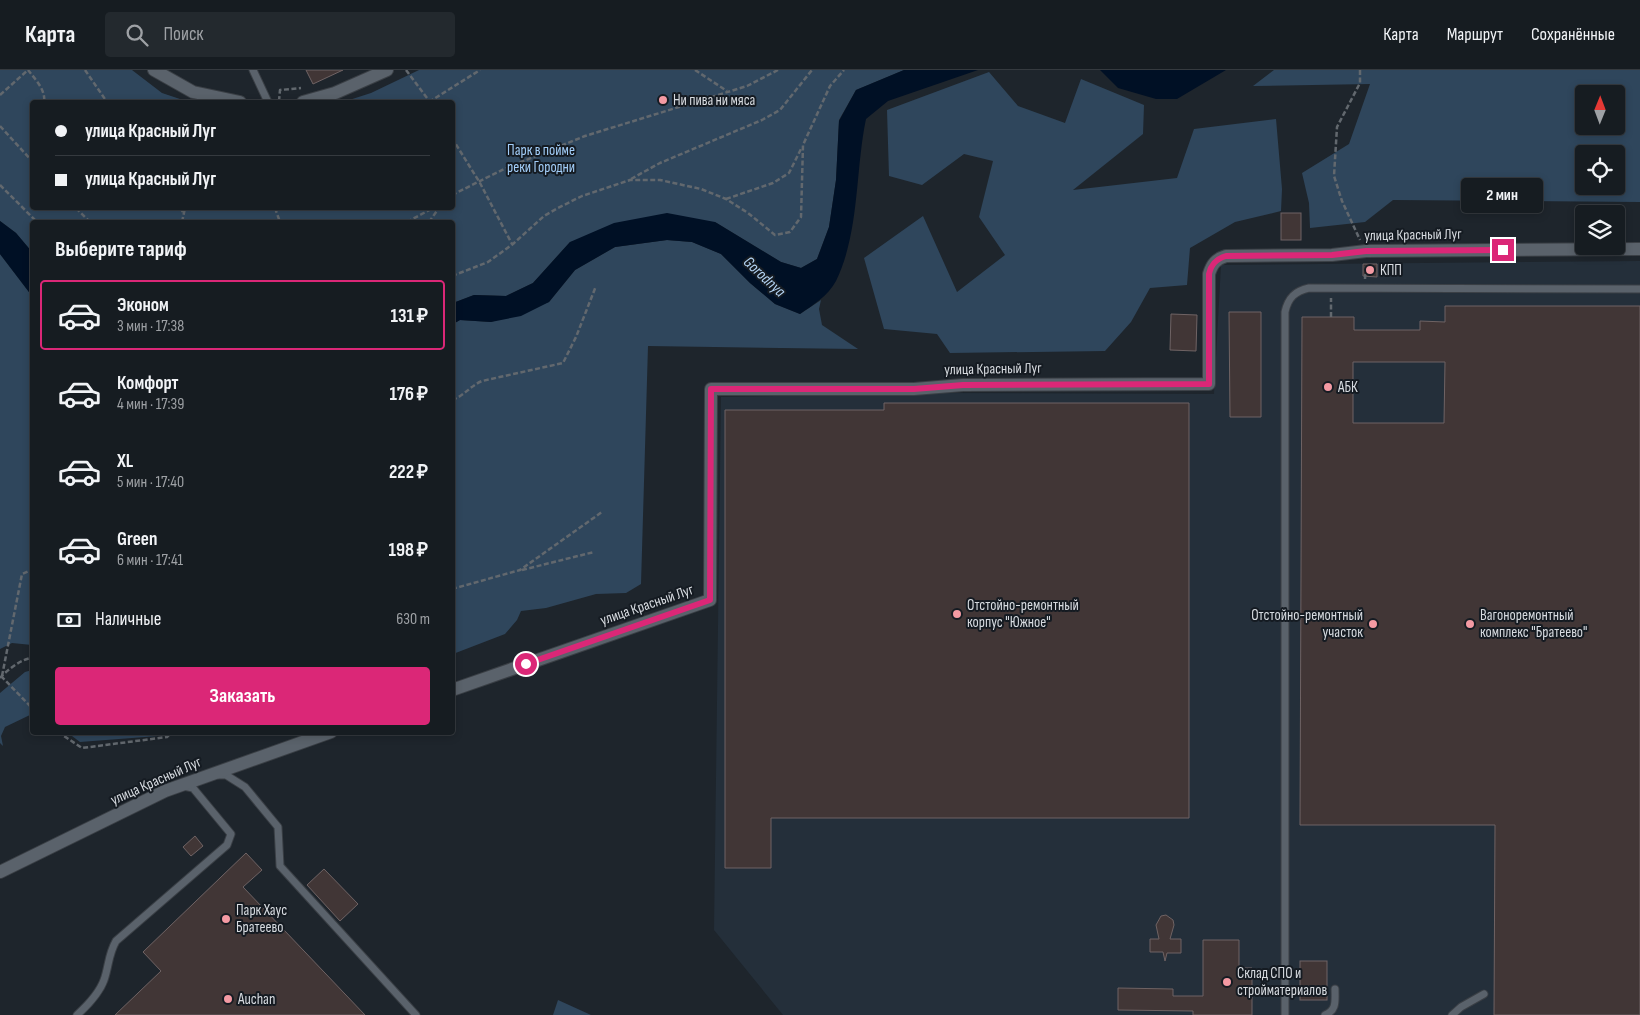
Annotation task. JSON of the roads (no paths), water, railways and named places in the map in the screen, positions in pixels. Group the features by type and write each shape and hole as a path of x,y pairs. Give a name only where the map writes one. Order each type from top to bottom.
{"street":[{"path":"154,70 193,92 231,100"},
{"path":"310,100 335,93 387,70"},
{"name":"улица Красный Луг","path":"455,689 710,600 711,389 914,389 972,384 1209,384 1209,274 1214,261 1226,256 1332,255 1366,251 1640,249"},
{"name":"улица Красный Луг","path":"0,872 166,791 322,735"}],"lane":[{"path":"252,70 267,100"},
{"path":"1285,1015 1287,303 1300,290 1309,288 1640,289"},
{"path":"208,775 226,775 246,787 278,827 280,866 416,1015"},
{"path":"77,1015 99,990 104,978 109,952 116,941 227,845 231,834 193,788 181,786"},
{"path":"1325,1015 1332,1012 1335,1005 1335,989"},
{"path":"1452,1015 1461,1007 1484,994"}],"water":[{"name":"Gorodnya","path":"904,70 978,70 888,101 866,119 853,222 844,262 836,281 829,291 800,314 775,304 750,283 721,254 692,242 667,240 615,247 575,270 549,302 521,316 491,322 460,320 455,323 455,302 474,295 506,296 533,283 570,242 614,223 667,213 715,222 781,262 801,268 817,259 829,227 836,180 839,121 856,90"},
{"path":"1100,70 1226,70 1177,99 1156,99 1118,88"},
{"path":"0,221 16,233 30,250 30,293 0,254"}],"place":[{"name":"Ни пива ни мяса","path":"663,100"},
{"name":"КПП","path":"1370,270"},
{"name":"АБК","path":"1328,387"},
{"name":"Отстойно-ремонтный корпус \"Южное\"","path":"957,614"},
{"name":"Отстойно-ремонтный участок","path":"1373,624"},
{"name":"Вагоноремонтный комплекс \"Братеево\"","path":"1470,624"},
{"name":"Парк Хаус Братеево","path":"226,919"},
{"name":"Склад СПО и стройматериалов","path":"1227,982"},
{"name":"Auchan","path":"228,999"}],"park label":[{"name":"Парк в пойме реки Городни","path":"541,158"}]}
